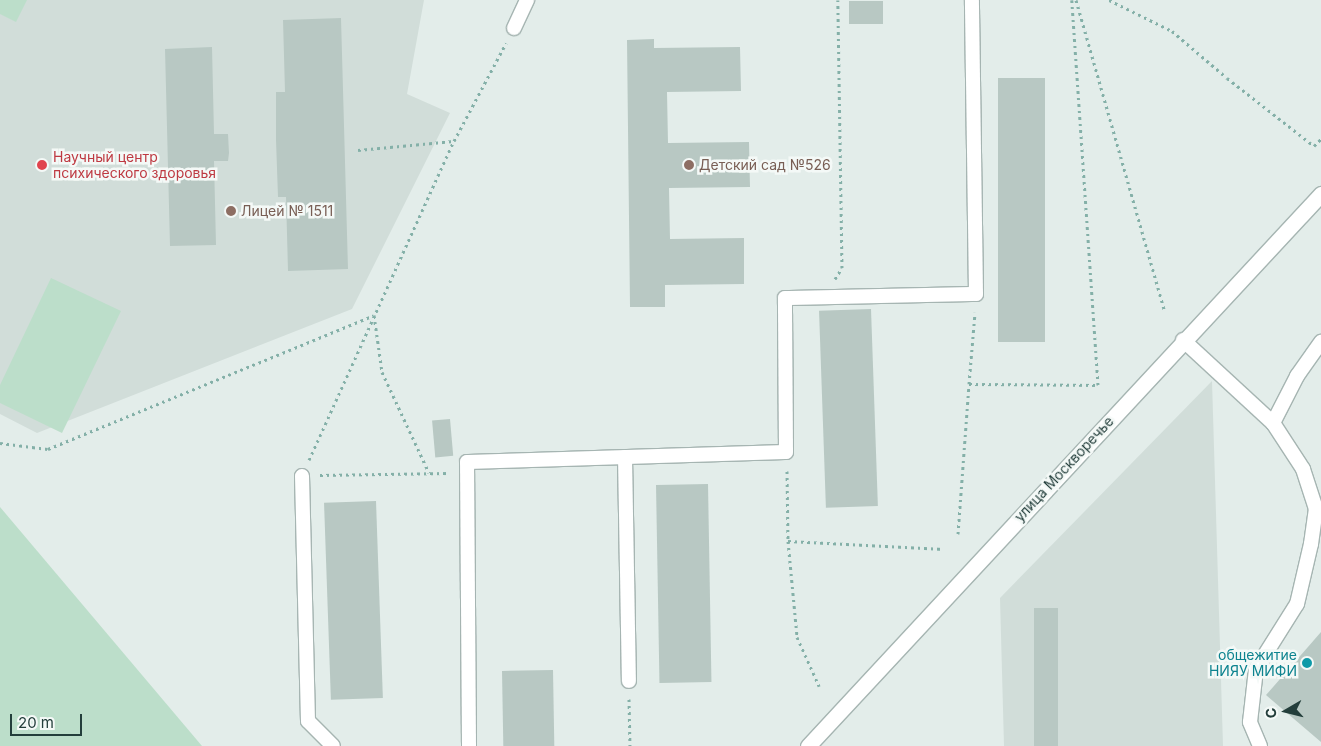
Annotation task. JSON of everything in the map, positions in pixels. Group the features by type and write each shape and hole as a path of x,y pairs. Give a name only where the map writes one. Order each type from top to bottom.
{"main road":[{"name":"улица Москворечье","path":"808,746 1183,340 1321,194"}],"lane":[{"path":"514,28 526,0"},
{"path":"469,746 467,462 786,452 785,298 976,294 972,0"},
{"path":"1183,340 1273,423 1303,469 1316,509 1311,544 1297,604 1256,669 1250,722 1260,746"},
{"path":"1273,423 1297,376 1321,342"},
{"path":"625,457 629,681"},
{"path":"302,476 308,721 333,746"}],"path":[{"path":"825,297 842,268 838,0"},
{"path":"969,384 1098,385 1072,0"},
{"path":"1076,0 1165,312"},
{"path":"1109,0 1172,31 1227,78 1314,146 1321,139"},
{"path":"467,473 302,476 454,141 514,28"},
{"path":"358,150 454,141"},
{"path":"958,534 976,294"},
{"path":"0,443 48,449 374,315"},
{"path":"374,315 382,372 429,473"},
{"path":"786,452 788,541 797,637 819,686"},
{"path":"788,541 944,549"},
{"path":"629,681 630,746"}],"shaded area":[{"name":"Лицей № 1511","path":"0,0 424,0 407,94 450,113 352,309 37,433 0,414"},
{"path":"1212,381 1223,746 1004,746 1000,598"}],"green space":[{"path":"0,0 27,0 16,22 0,14"},
{"path":"51,278 121,311 62,433 0,403 0,385"},
{"path":"0,507 202,746 0,746"}],"building":[{"path":"849,1 883,1 883,24 849,24"},
{"path":"341,18 348,269 288,271 286,197 278,197 276,140 276,92 285,92 283,20"},
{"name":"Детский сад №526","path":"654,39 654,48 740,47 741,91 667,92 668,143 749,142 750,187 669,188 670,239 744,238 744,284 665,285 665,307 630,307 627,40"},
{"path":"212,47 214,134 228,134 229,153 228,161 214,161 216,245 170,246 165,49"},
{"path":"998,78 1045,78 1045,342 998,342"},
{"path":"871,309 878,506 826,508 819,311"},
{"path":"450,419 453,456 435,457 432,421"},
{"path":"708,484 711,682 659,683 656,485"},
{"path":"376,501 383,698 331,700 324,503"},
{"path":"1034,608 1058,608 1058,746 1034,746"},
{"name":"общежитие НИЯУ МИФИ","path":"1321,632 1321,742 1266,695"},
{"path":"553,670 554,746 503,746 502,671"}],"place":[{"name":"Научный центр психического здоровья","path":"42,165"},
{"name":"Детский сад №526","path":"689,165"},
{"name":"Лицей № 1511","path":"231,211"},
{"name":"общежитие НИЯУ МИФИ","path":"1307,663"}]}
